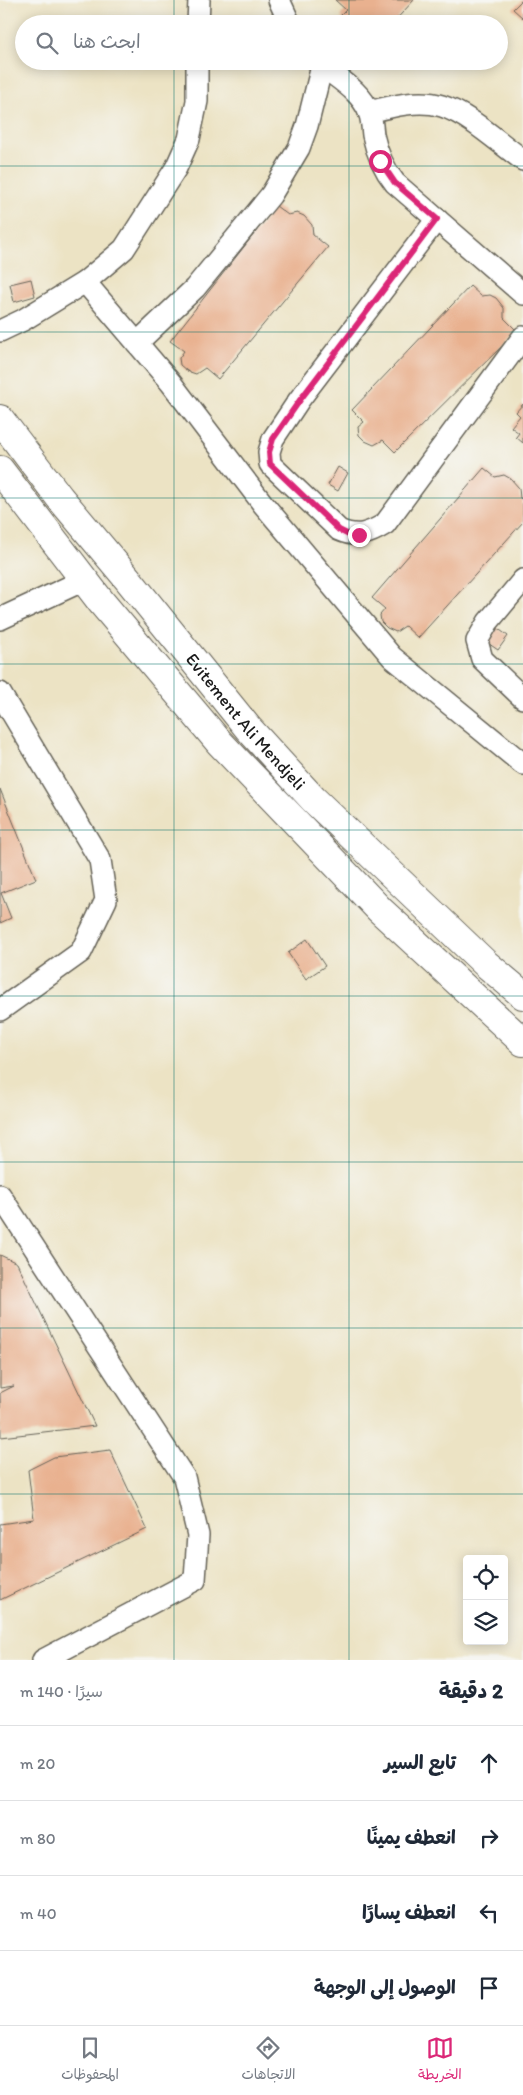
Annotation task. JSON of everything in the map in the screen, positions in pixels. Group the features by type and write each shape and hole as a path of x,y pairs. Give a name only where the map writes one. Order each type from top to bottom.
{"highway":[{"name":"Evitement Ali Mendjeli","path":"0,419 60,498 248,728 314,799 486,964 523,995"},
{"name":"Evitement Ali Mendjeli","path":"0,470 84,580 219,742 380,910 523,1042"}],"street":[{"path":"198,0 198,15"},
{"path":"279,0 286,15"},
{"path":"0,331 23,320 85,282 124,249 176,168 189,139 197,101 198,70"},
{"path":"137,343 195,288 271,195 298,148 307,126 318,70"},
{"path":"327,70 356,92 369,112 376,148 386,172 395,183 523,294"},
{"path":"369,112 400,105 441,106 459,113 523,160"},
{"path":"437,219 300,400 273,439 269,452 270,464 339,530 349,535 372,532 385,524 523,337"},
{"path":"85,282 172,383 262,504 392,657 523,764"},
{"path":"0,619 84,580"},
{"path":"523,580 488,622 477,642 482,659 523,698"},
{"path":"0,693 100,860 106,900 81,952 0,1010"},
{"path":"0,1195 184,1477 198,1535 195,1580 43,1660"}],"building":[{"path":"335,0 414,0 400,15 341,15 346,10"},
{"path":"523,0 523,18 513,9"},
{"path":"276,206 288,215 297,213 304,216 312,225 313,235 328,247 218,379 205,368 196,374 187,371 180,365 179,358 184,351 170,341"},
{"path":"31,279 35,296 14,302 10,284"},
{"path":"470,286 481,296 490,295 496,298 504,308 504,318 517,331 395,452 383,440 374,445 365,441 359,435 358,427 364,422 352,410"},
{"path":"523,404 523,443 516,437 519,433 511,427 520,416 516,412"},
{"path":"338,467 348,473 338,491 328,485"},
{"path":"484,468 495,477 504,475 511,479 519,488 520,498 523,500 523,522 418,638 405,626 396,632 387,628 381,622 380,615 385,609 372,598"},
{"path":"492,624 508,636 498,650 482,639"},
{"path":"0,789 36,879 1,893 11,918 0,923"},
{"path":"307,939 325,966 306,979 288,953"},
{"path":"0,1255 17,1263 95,1426 1,1437 0,1393 14,1386 0,1388"},
{"path":"110,1450 147,1529 0,1600 0,1524 34,1519 28,1470 54,1457"}],"route":[{"path":"359,535 349,535 339,530 270,464 269,452 273,439 300,400 437,219 395,183 380,161"}]}
